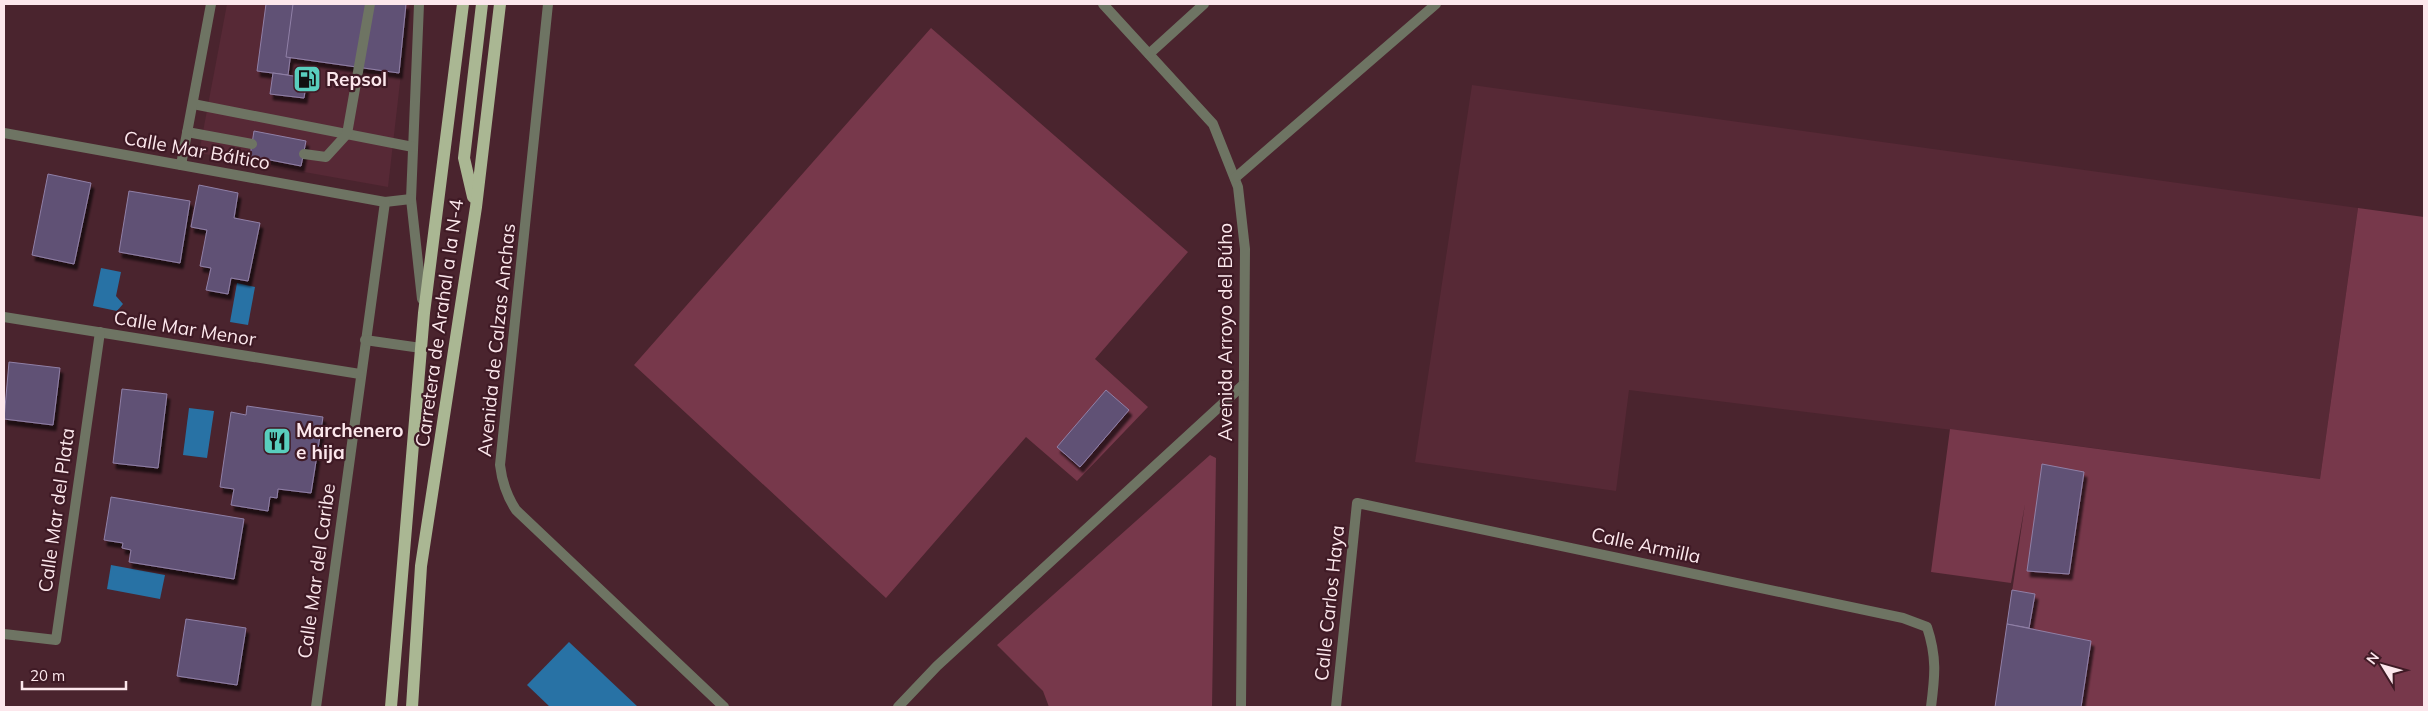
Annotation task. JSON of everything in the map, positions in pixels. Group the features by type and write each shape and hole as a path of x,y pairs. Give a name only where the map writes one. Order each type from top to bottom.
{"main road":[{"name":"Carretera de Arahal a la N-4","path":"391,707 420,348 463,4"},
{"path":"476,207 464,158 482,4"},
{"name":"Carretera de Arahal a la N-4","path":"412,707 421,566 476,207 500,4"}],"street":[{"path":"181,165 211,4"},
{"path":"304,154 326,157 347,134 370,4"},
{"path":"419,4 411,199 424,314"},
{"name":"Avenida de Calzas Anchas","path":"548,4 500,465 503,484 507,497 516,510 724,707"},
{"name":"Avenida Arroyo del Búho","path":"1103,4 1213,124 1238,187 1245,249 1241,707"},
{"path":"1149,54 1204,4"},
{"path":"1235,178 1436,4"},
{"path":"193,104 413,147"},
{"path":"187,132 252,144"},
{"name":"Calle Mar Báltico","path":"4,133 385,202 411,199"},
{"name":"Calle Mar del Caribe","path":"316,707 385,202"},
{"name":"Calle Mar Menor","path":"4,317 360,374"},
{"name":"Calle Mar del Plata","path":"4,634 56,640 100,332"},
{"path":"365,340 420,348"},
{"path":"898,707 937,666 1243,385"},
{"name":"Calle Armilla","path":"1357,503 1870,610 1927,627 1934,649 1934,680 1931,707"},
{"name":"Calle Carlos Haya","path":"1336,707 1357,503"}],"shaded area":[{"name":"Repsol","path":"227,4 409,4 388,187 199,153"},
{"path":"931,28 1188,252 1095,359 1148,407 1077,481 1026,437 886,598 634,365"},
{"path":"1472,85 2358,208 2320,479 2034,440 1629,390 1616,491 1415,462"},
{"path":"2358,208 2424,217 2424,707 1995,707 2025,504 2011,583 1931,572 1950,429 2320,479"},
{"path":"1210,455 1216,458 1212,707 1049,707 1043,691 997,645"}],"water":[{"path":"101,268 121,272 116,296 123,304 117,311 93,306"},
{"path":"237,283 255,287 248,325 230,322"},
{"path":"189,408 214,411 207,458 183,455"},
{"path":"111,565 165,575 160,599 107,589"},
{"path":"569,642 638,707 550,707 527,685"}],"building":[{"path":"266,4 297,4 288,75 257,71"},
{"path":"293,4 406,4 399,73 286,57"},
{"path":"273,73 307,78 304,98 270,94"},
{"path":"254,131 306,141 301,166 250,156"},
{"path":"48,174 91,183 74,264 32,255"},
{"path":"199,185 238,193 234,218 260,223 248,281 231,278 228,294 206,290 211,268 200,266 207,230 191,227"},
{"path":"129,191 190,201 180,263 119,252"},
{"path":"9,362 60,368 53,425 4,419"},
{"path":"122,389 167,394 158,468 113,463"},
{"path":"1106,390 1129,410 1080,467 1057,447"},
{"path":"247,406 323,417 311,493 278,489 277,498 270,497 268,511 231,505 234,489 220,487 231,412 246,415"},
{"path":"2042,464 2084,472 2069,574 2027,571"},
{"path":"111,497 244,519 234,579 129,562 131,550 122,548 123,543 104,540"},
{"path":"2012,590 2035,594 2029,628 2007,624"},
{"path":"186,619 246,628 237,685 177,676"},
{"path":"2007,624 2091,641 2081,707 1995,707"}],"place":[{"name":"Repsol","path":"307,79"},
{"name":"Marchenero e hija","path":"277,441"}]}
